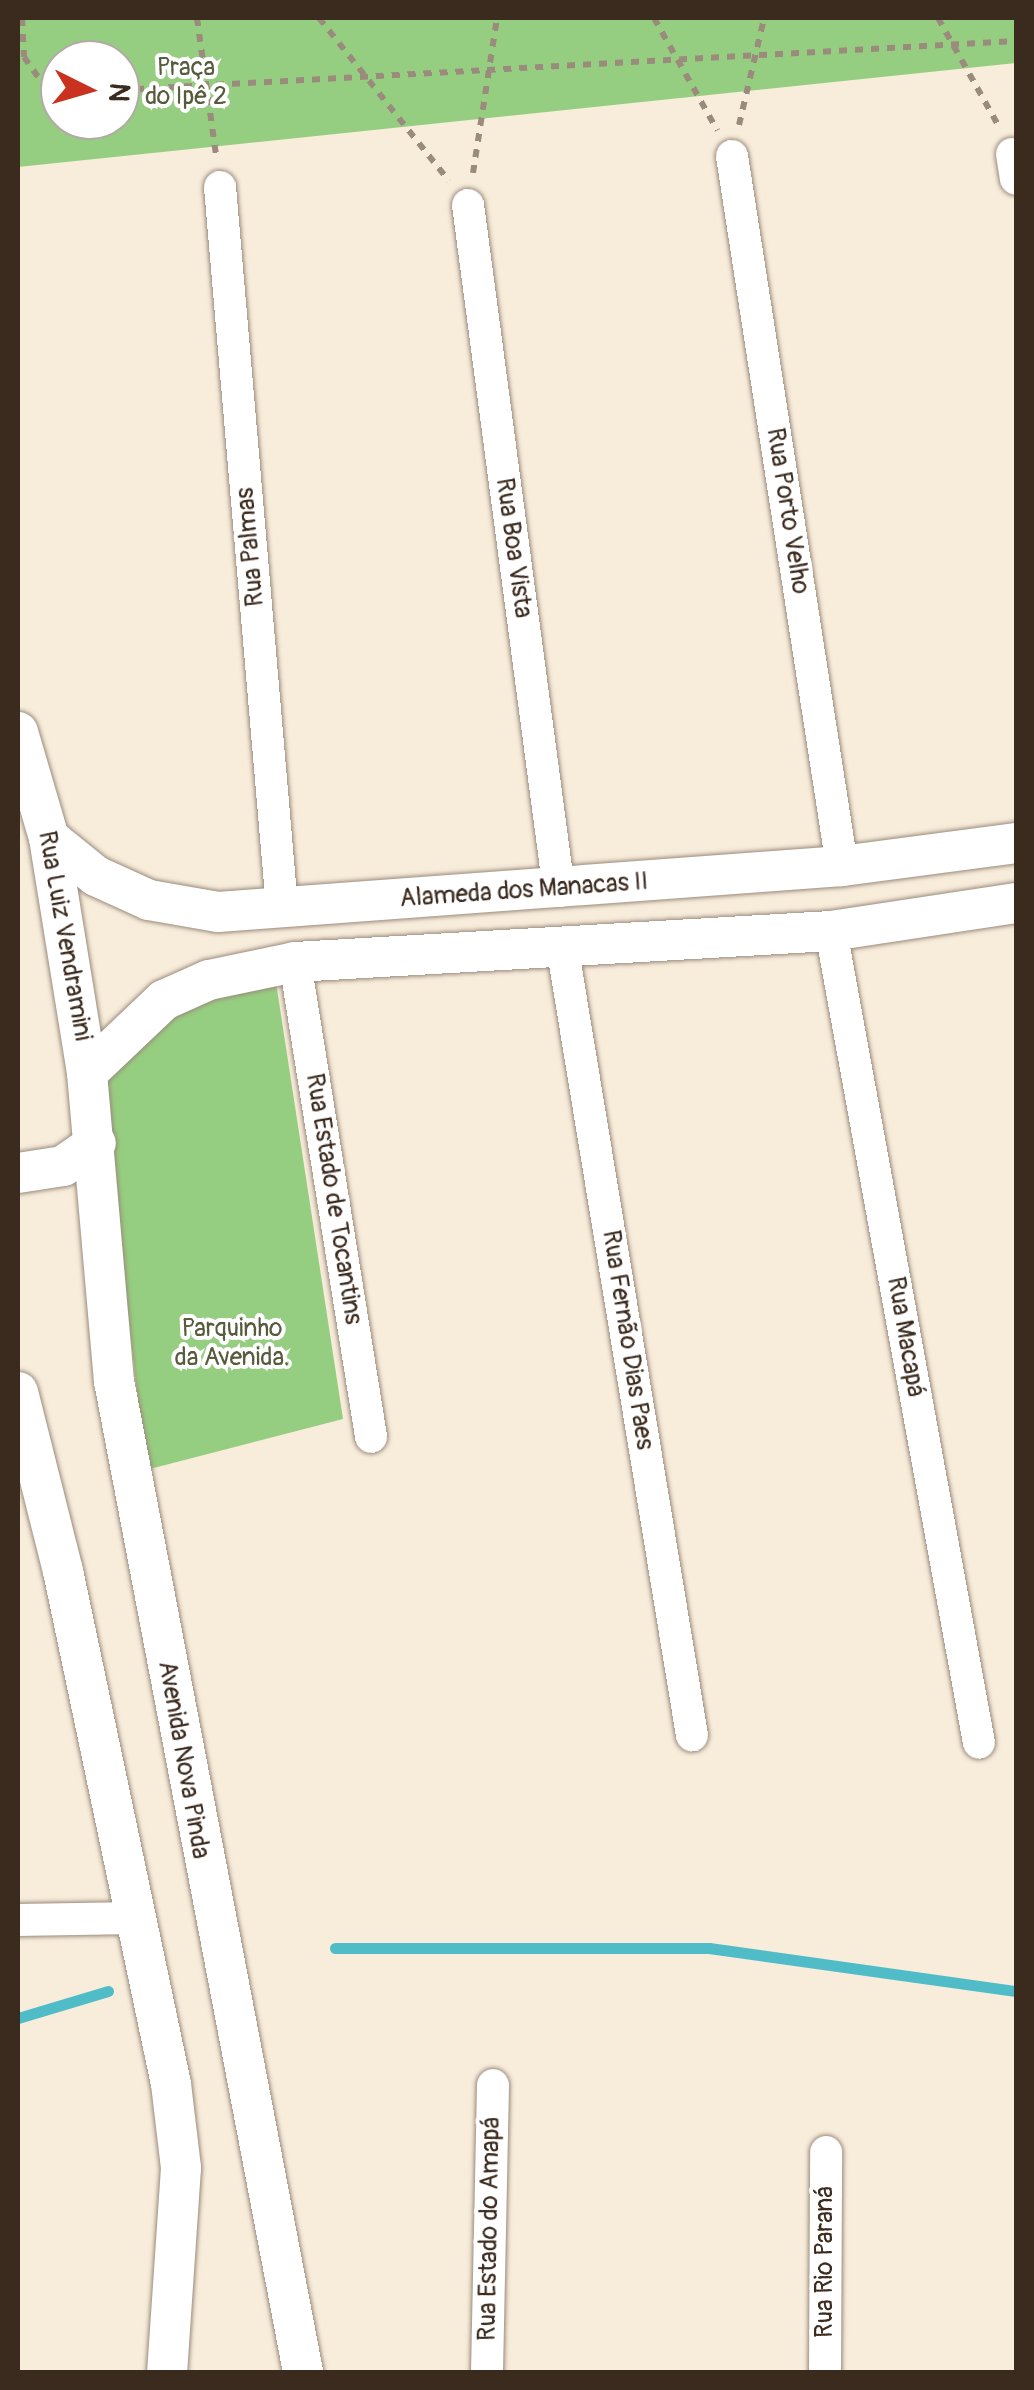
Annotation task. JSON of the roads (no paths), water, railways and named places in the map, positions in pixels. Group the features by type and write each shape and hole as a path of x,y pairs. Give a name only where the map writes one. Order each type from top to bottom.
{"street":[{"name":"Rua Porto Velho","path":"732,156 842,866"},
{"name":"Rua Palmas","path":"220,187 282,907"},
{"name":"Rua Boa Vista","path":"468,205 559,891"},
{"name":"Rua Luiz Vendramini","path":"18,732 49,838 96,1144"},
{"name":"Alameda dos Manacas II","path":"49,838 96,876 149,900 218,912 559,891 842,866 1016,842"},
{"path":"87,1073 164,1000 209,980 296,962 831,931 1016,903"},
{"name":"Rua Macapá","path":"831,931 978,1742"},
{"name":"Rua Fernão Dias Paes","path":"562,945 692,1734"},
{"name":"Rua Estado de Tocantins","path":"296,962 371,1437"},
{"path":"18,1173 63,1166 96,1144"},
{"name":"Avenida Nova Pinda","path":"96,1144 114,1381 303,2372"},
{"path":"18,1392 63,1571 171,2084 181,2168 167,2372"},
{"path":"18,1920 135,1918"},
{"name":"Rua Estado do Amapá","path":"487,2372 493,2085"},
{"name":"Rua Rio Paraná","path":"825,2372 826,2152"}],"waterway":[{"path":"335,1948 709,1948 1016,1991"},
{"path":"18,2018 108,1991"}],"park label":[{"name":"Praça do Ipê 2","path":"186,84"},
{"name":"Parquinho da Avenida.","path":"232,1344"}]}
